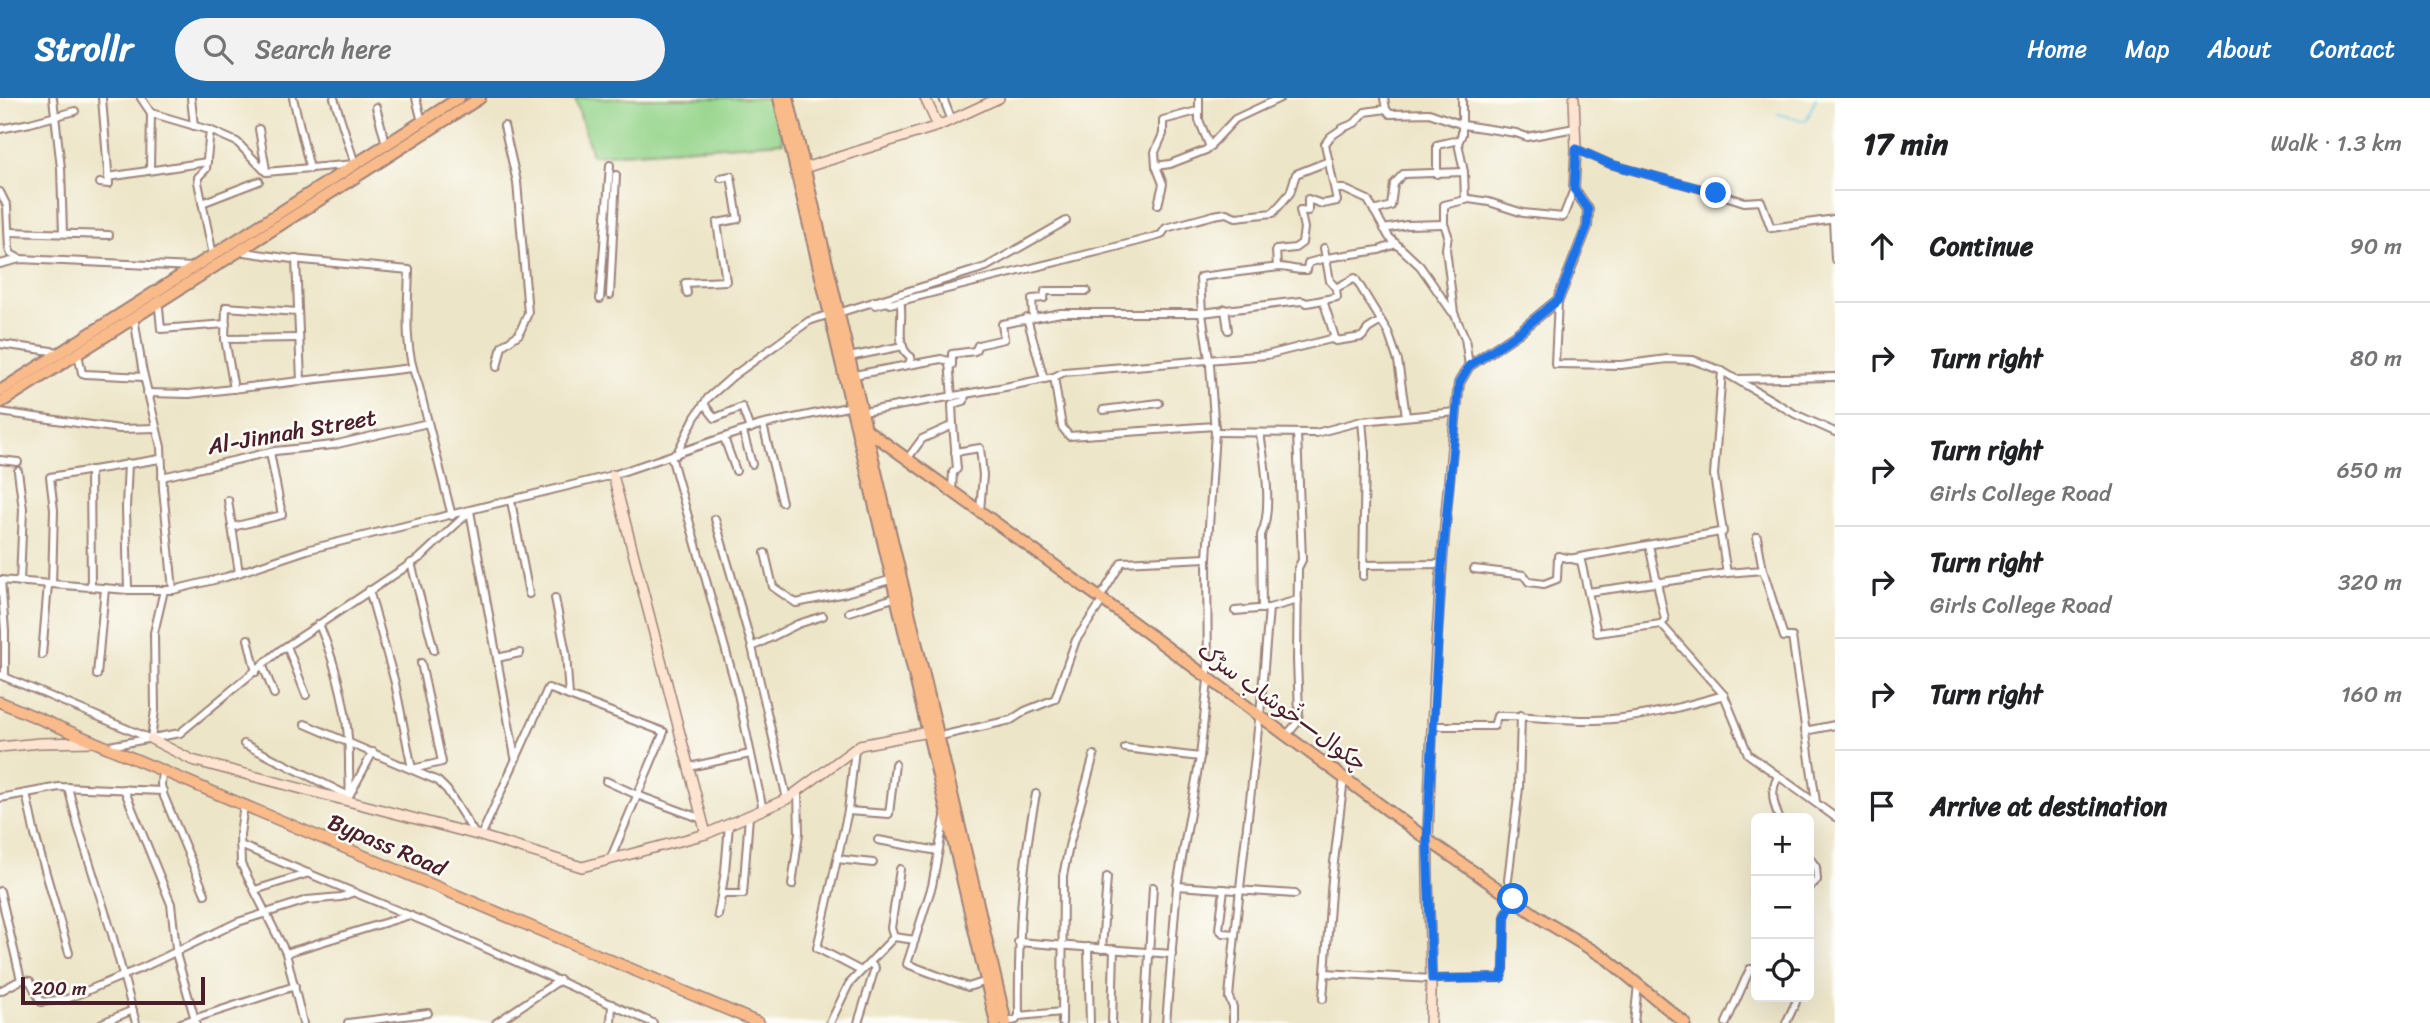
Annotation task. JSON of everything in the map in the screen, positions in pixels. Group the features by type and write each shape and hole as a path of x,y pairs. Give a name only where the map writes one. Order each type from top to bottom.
{"highway":[{"path":"0,391 459,98"},
{"path":"0,403 480,98"},
{"path":"779,98 800,168"},
{"path":"788,98 800,168 834,313 858,409 867,428 893,579 928,732 987,982 1003,1023"},
{"path":"834,313 853,374 858,409 856,422 940,736 1003,1023"},
{"name":"چکوال—خُوشاب سڑک","path":"856,422 1102,599 1427,840 1607,959 1685,1023"}],"main road":[{"name":"Bypass Road","path":"0,702 760,1023"}],"street":[{"path":"53,98 61,168 63,233"},
{"path":"100,183 109,184 102,98"},
{"path":"141,98 151,113 150,170"},
{"path":"194,126 191,99 201,98"},
{"path":"293,98 310,169"},
{"path":"151,113 210,130 237,142 266,172 355,164 334,98"},
{"path":"416,98 422,122"},
{"path":"925,98 938,126"},
{"path":"943,98 952,121"},
{"path":"800,168 938,126 999,98"},
{"path":"1199,98 1197,111 1210,147"},
{"path":"1156,166 1185,159 1210,147 1235,119 1280,98"},
{"path":"1384,98 1390,114 1429,113 1463,125 1528,137 1575,128"},
{"path":"1462,98 1463,125 1459,140 1465,200"},
{"path":"1454,313 1444,205 1465,200 1489,202 1523,213 1563,217 1574,189 1574,98"},
{"path":"376,107 386,144"},
{"path":"1277,267 1276,250 1295,248 1302,243 1304,228 1300,210 1308,211 1308,200 1321,204 1337,201 1325,144 1330,137 1355,123 1365,112 1386,109"},
{"path":"0,128 75,111"},
{"path":"1158,205 1163,184 1156,166 1155,152 1163,134 1163,120 1197,111"},
{"path":"497,367 502,346 519,334 528,313 517,182 504,126"},
{"path":"259,129 266,172"},
{"path":"210,130 205,173 198,177 198,181 213,255"},
{"path":"1437,174 1437,145 1459,140"},
{"path":"1576,149 1610,164 1744,202 1761,201 1771,228 1834,219 1835,259"},
{"path":"874,302 875,305 900,301 1149,239 1163,234 1166,228 1214,215 1226,213 1236,217 1273,213 1290,193 1296,174 1329,161"},
{"path":"108,177 207,162"},
{"path":"600,299 610,165"},
{"path":"1374,211 1391,206 1391,190 1400,176 1408,173 1464,173"},
{"path":"610,295 616,175"},
{"path":"687,293 685,283 726,281 717,223 738,219 731,177 721,178"},
{"path":"202,203 259,181"},
{"path":"1335,189 1344,189 1368,200 1384,229 1420,266 1454,313 1465,338 1469,366"},
{"path":"1574,189 1588,209 1587,227 1558,300 1555,364 1621,365 1667,359 1693,360 1722,371 1795,414 1835,432"},
{"path":"1,195 8,206 11,254 20,258"},
{"path":"764,810 738,694 673,456 704,404 733,376 809,321 986,267 1066,221"},
{"path":"1384,229 1444,224"},
{"path":"9,232 109,235"},
{"path":"1166,1023 1177,886 1200,757 1208,680 1207,558 1215,429 1200,277 1277,267 1307,270 1308,263 1379,250 1396,244"},
{"path":"949,365 952,365 952,354 975,351 978,345 1004,340 1002,324 1030,318 1076,312 1202,313 1337,297 1336,288 1330,281 1324,248"},
{"path":"237,251 296,260 410,270 408,318 412,368 452,516"},
{"path":"0,264 20,258 194,267"},
{"path":"296,260 301,381"},
{"path":"1336,288 1355,278 1388,332 1398,361 1406,416"},
{"path":"1044,379 1030,318 1032,299 1044,298 1045,291 1087,291"},
{"path":"1323,300 1336,341"},
{"path":"1430,1023 1432,979 1427,840 1442,564 1459,383 1469,366 1518,333 1558,300"},
{"path":"900,301 903,346 905,354 911,357 909,364"},
{"path":"234,389 225,339 226,307 298,312"},
{"path":"159,308 161,329 226,324"},
{"path":"1225,309 1228,330"},
{"path":"134,317 147,393 161,447 173,590"},
{"path":"928,732 860,745 787,799 706,835 582,867 348,798 192,760 151,739 3,676 5,631 1,580 128,590 173,590 239,573 310,549 613,475 763,425 952,397 1054,377 1064,372 1267,355 1331,339 1336,341 1362,337 1368,329 1381,321"},
{"path":"225,339 299,338"},
{"path":"0,344 61,352"},
{"path":"849,357 903,346"},
{"path":"78,353 82,373 144,377"},
{"path":"853,374 941,359 949,361 952,397"},
{"path":"147,393 189,394 412,368"},
{"path":"1569,559 1723,532 1714,475 1722,371"},
{"path":"1054,377 1062,427 1069,436 1215,429 1260,434 1316,433 1362,421 1456,412"},
{"path":"1735,379 1835,377"},
{"path":"952,490 953,472 957,469 952,404 964,401 965,394"},
{"path":"1103,410 1159,403"},
{"path":"704,404 715,418 742,407 752,464"},
{"path":"0,412 120,429 156,428"},
{"path":"1362,421 1365,454 1363,576"},
{"name":"Al-Jinnah Street","path":"162,477 271,452 333,445 428,424"},
{"path":"763,425 782,502"},
{"path":"908,458 922,439 953,425"},
{"path":"1286,736 1297,723 1300,713 1297,660 1298,568 1302,560 1297,433"},
{"path":"1233,1023 1233,1007 1229,998 1239,890 1250,818 1265,609 1261,535 1266,526 1266,493 1260,434"},
{"path":"724,438 736,471"},
{"path":"955,452 980,448 983,475 980,511"},
{"path":"232,527 282,515 271,452"},
{"path":"42,655 50,584 54,510 50,477 160,459"},
{"path":"0,460 18,462"},
{"path":"128,463 128,590"},
{"path":"90,470 91,587"},
{"path":"18,471 23,509 20,582"},
{"path":"613,475 706,835"},
{"path":"228,500 239,573"},
{"path":"511,501 529,594"},
{"path":"107,747 180,733 287,646 421,557 470,511"},
{"path":"470,511 515,759"},
{"path":"715,519 752,647 787,799"},
{"path":"1720,532 1727,573"},
{"path":"1757,537 1763,570 1784,637 1792,636 1816,802"},
{"path":"1474,569 1524,575 1529,582 1545,584 1557,579 1558,556 1581,561 1597,633 1661,624 1665,620 1649,545"},
{"path":"765,553 773,587 796,603 893,579"},
{"path":"940,736 1011,720 1055,699 1076,640 1122,562 1207,558"},
{"path":"411,563 434,650"},
{"path":"1363,565 1442,564"},
{"path":"1588,592 1763,570"},
{"path":"97,675 106,588"},
{"path":"151,739 155,710 153,633 164,590"},
{"path":"369,590 395,683 412,769"},
{"path":"849,612 897,597"},
{"path":"555,598 566,653 569,696"},
{"path":"1234,611 1265,609 1298,600"},
{"path":"752,647 764,639 823,616"},
{"path":"318,624 330,651 342,693 350,742 348,798"},
{"path":"1661,624 1724,695 1748,754 1835,817"},
{"path":"248,639 256,672"},
{"path":"287,646 306,695"},
{"path":"497,658 520,653"},
{"path":"412,769 442,762 421,663"},
{"path":"263,666 274,694"},
{"path":"478,835 548,688 664,732 610,860"},
{"path":"1433,726 1494,726 1497,716 1521,715 1565,720 1648,716 1724,695"},
{"path":"1507,880 1519,788 1521,715"},
{"path":"305,724 438,781 478,835"},
{"path":"1805,731 1835,725"},
{"path":"0,747 96,742"},
{"path":"244,744 348,798"},
{"path":"1125,748 1200,757"},
{"path":"855,749 848,811 817,948 861,971"},
{"path":"348,798 373,752"},
{"path":"689,767 750,754"},
{"path":"1062,1023 1063,876 1094,755"},
{"path":"888,824 895,764"},
{"path":"162,769 163,791 205,894"},
{"path":"1777,813 1772,789 1778,776"},
{"path":"1323,999 1332,879 1344,778"},
{"path":"606,781 702,819"},
{"path":"0,797 68,788 163,791"},
{"path":"68,788 113,934 135,1023"},
{"path":"124,789 171,904 177,953 196,1021"},
{"path":"792,885 799,833 798,791"},
{"path":"26,793 35,835 69,953"},
{"path":"1019,1016 1018,942 1027,839 1036,794"},
{"path":"244,804 241,864 286,953 303,1023"},
{"path":"947,808 932,886 908,964 968,987 987,982"},
{"path":"848,811 889,814"},
{"path":"722,894 743,894 749,816"},
{"path":"718,915 729,825"},
{"path":"878,840 938,851"},
{"path":"240,845 410,915 649,1022"},
{"path":"837,859 873,863"},
{"path":"1814,864 1817,880 1814,883"},
{"path":"894,937 891,928 900,869"},
{"path":"255,890 309,873"},
{"path":"1102,948 1107,877"},
{"path":"1177,886 1295,894"},
{"path":"1145,1023 1153,887"},
{"path":"1224,889 1219,929 1223,933 1235,934"},
{"path":"0,891 22,980"},
{"path":"0,992 22,980 30,982 41,1002 67,999 177,953 238,922 307,900 341,897 354,892"},
{"path":"1325,973 1432,979 1501,978 1504,969 1505,917 1513,899"},
{"path":"286,953 410,915"},
{"path":"894,937 915,940"},
{"path":"830,1023 849,984 894,937"},
{"path":"1018,942 1172,954"},
{"path":"1088,947 1090,1023"},
{"path":"1112,1023 1114,949"},
{"path":"859,1023 875,968 870,963"},
{"path":"1726,1023 1751,969"},
{"path":"496,1023 560,980"},
{"path":"1634,1023 1638,984"},
{"path":"181,1023 196,1021 295,986"},
{"path":"1786,1023 1796,1002"},
{"path":"611,1023 612,1004"},
{"path":"103,1023 133,1010"},
{"path":"1003,1023 1019,1016 1062,1012"},
{"path":"348,1023 428,1013"}],"green space":[{"path":"575,98 773,98 783,142 592,155"}],"waterway":[{"path":"1778,114 1806,121 1816,98"}],"route":[{"path":"1513,899 1505,917 1504,969 1501,978 1432,979 1427,840 1442,564 1459,383 1469,366 1518,333 1558,300 1587,227 1588,209 1574,189 1576,149 1610,164 1716,193"}]}
